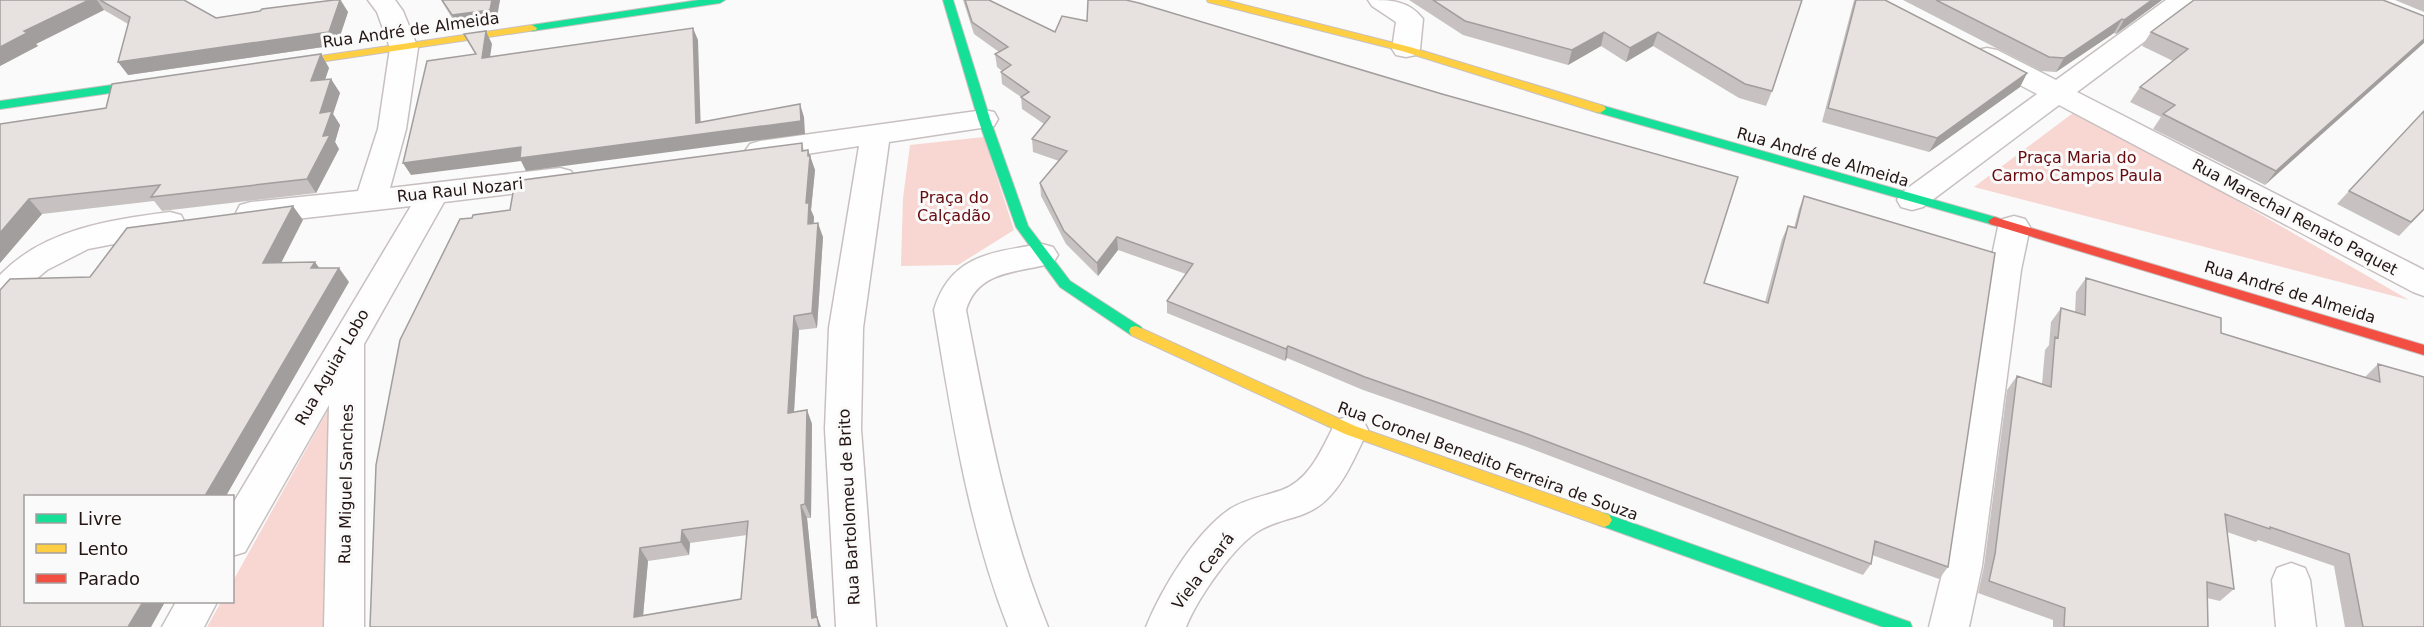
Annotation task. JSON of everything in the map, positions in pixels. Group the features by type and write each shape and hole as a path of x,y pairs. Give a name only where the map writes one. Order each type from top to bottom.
{"main road":[{"name":"Rua André de Almeida","path":"268,67 720,0"},
{"name":"Rua Coronel Benedito Ferreira de Souza","path":"948,0 984,119 1022,227 1065,284 1100,309 1140,333 1350,430 1904,627"},
{"name":"Rua André de Almeida","path":"1212,0 1406,49 1644,123 2014,227 2424,350"},
{"path":"0,105 163,82"}],"street":[{"path":"371,199 392,129 404,48 390,11 381,0"},
{"path":"1381,0 1410,19 1406,49"},
{"path":"1912,200 2183,0"},
{"name":"Rua Marechal Renato Paquet","path":"1963,44 2424,284"},
{"path":"735,155 984,119"},
{"name":"Rua Bartolomeu de Brito","path":"856,627 843,429 846,339 875,136"},
{"name":"Rua Raul Nozari","path":"8,285 46,254 89,237 133,228 371,199 433,195 584,175"},
{"name":"Rua Aguiar Lobo","path":"234,537 433,195"},
{"path":"1949,627 1963,566 2005,270 2014,227"},
{"path":"1028,627 996,537 976,448 950,310 952,294 963,280 998,264 1042,255"},
{"name":"Rua Miguel Sanches","path":"344,627 347,342"},
{"name":"Viela Ceará","path":"1166,627 1169,616 1182,595 1229,534 1244,519 1299,500 1314,489 1350,430"},
{"path":"2291,580 2296,627"},
{"path":"182,627 196,603"}],"green space":[{"name":"Praça Maria do Carmo Campos Paula","path":"2073,113 2194,176 2409,300 1974,187"},
{"name":"Praça do Calçadão","path":"984,137 1014,230 958,265 901,266 903,198 910,145"},
{"path":"333,401 329,627 207,627 220,603 234,603 234,579"}],"building":[{"path":"0,0 89,0 24,31 27,33 0,47"},
{"path":"100,0 184,0 216,18 262,9 340,0 329,32 118,62 130,17"},
{"path":"442,0 492,0 490,10 452,15"},
{"path":"965,0 989,0 1055,32 1062,16 1087,21 1088,0 1126,0 1442,94 1738,177 1704,283 1768,303 1788,226 1796,228 1804,196 1995,253 1948,567 1875,541 1871,564 1527,434 1365,377 1288,346 1286,349 1167,301 1193,264 1117,237 1097,263 1064,231 1040,183 1067,151 1032,139 1050,117 1021,97 1029,92 1001,72 1011,65 995,54 1008,47 972,22"},
{"path":"1433,0 1802,0 1772,91 1745,84 1658,32 1630,48 1604,32 1572,50 1465,21"},
{"path":"1856,0 1885,0 2027,73 1937,138 1828,108"},
{"path":"1936,0 2152,0 2064,58 2049,57"},
{"path":"2194,0 2383,0 2424,16 2424,39 2276,171 2163,114 2175,105 2140,87 2188,49 2151,32"},
{"path":"693,28 696,123 800,104 801,121 520,158 521,147 403,163 427,61 476,54 464,34 486,31 482,58"},
{"path":"321,54 311,81 331,79 320,113 332,111 323,136 330,135 307,179 151,197 160,185 29,199 0,233 0,124 106,108 112,84"},
{"path":"2424,111 2424,209 2411,222 2349,191"},
{"path":"802,143 802,151 808,150 808,156 810,156 806,203 809,203 808,224 818,223 812,313 794,316 788,413 807,410 805,504 801,505 812,618 817,617 819,627 370,627 376,465 400,340 460,219 510,210 515,181","holes":["748,521 741,599 634,617 640,548 681,542 682,530"]},
{"path":"293,206 263,263 315,262 311,268 339,268 206,495 24,495 24,603 142,603 128,627 0,627 0,290 10,279 90,277 127,228"},
{"path":"2086,278 2221,318 2221,333 2380,382 2378,364 2424,377 2424,627 2363,627 2349,554 2225,514 2234,589 2207,582 2208,627 2064,627 2065,608 1989,581 1995,554 2017,376 2051,387 2055,337 2058,338 2061,308 2085,315"}],"traffic: fast":[{"path":"532,28 720,0"},
{"path":"948,0 984,119 1022,227 1065,284 1136,331"},
{"path":"0,105 154,83"},
{"path":"1600,109 1994,221"},
{"path":"1604,520 1904,627"}],"traffic: slow":[{"path":"1212,0 1406,49 1600,109"},
{"path":"279,65 532,28"},
{"path":"1136,331 1350,430 1604,520"}],"traffic: jam":[{"path":"1994,221 2424,350"}]}
